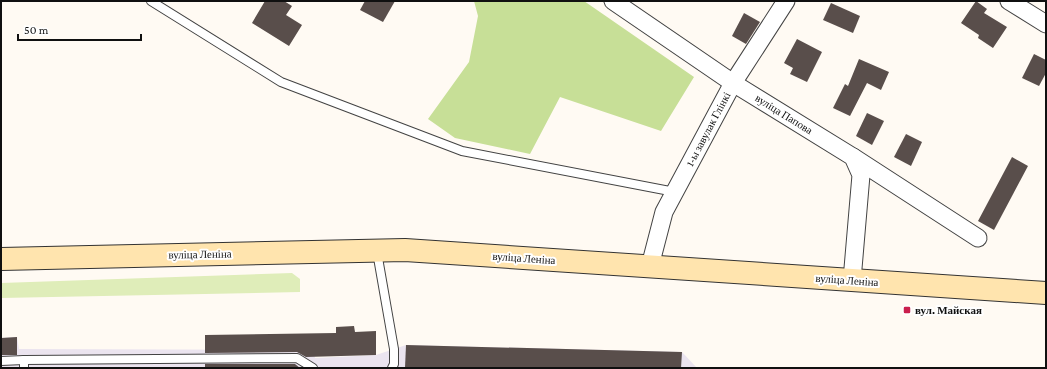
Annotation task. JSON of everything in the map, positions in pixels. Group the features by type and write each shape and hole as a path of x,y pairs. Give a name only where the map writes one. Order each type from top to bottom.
{"main road":[{"name":"вуліца Леніна","path":"1,259 405,250 1046,293"}],"street":[{"name":"вуліца Папова","path":"612,1 733,83 853,157 978,238"},
{"name":"1-ы завулак Глінкі","path":"650,266 664,212 733,83 786,1"},
{"path":"1009,1 1046,24"},
{"path":"852,280 861,175 853,157"}],"lane":[{"path":"151,1 282,82 462,151 675,192"},
{"path":"376,251 394,349 394,364 392,368"},
{"path":"1,361 24,364 297,358 313,368"}],"shaded area":[{"path":"17,337 19,349 314,350 315,358 376,355 406,345 682,352 697,368 1,368 1,338"}],"green space":[{"path":"474,1 584,1 694,77 661,131 560,97 530,154 455,138 428,119 469,62 478,16"},
{"path":"292,273 300,279 300,292 1,298 1,283"}],"building":[{"path":"265,1 284,1 292,6 286,15 302,25 289,46 252,23"},
{"path":"365,1 395,1 383,22 360,10"},
{"path":"976,1 987,9 984,13 1007,27 993,48 978,38 979,35 961,23"},
{"path":"831,3 860,16 853,33 823,20"},
{"path":"744,13 760,22 746,44 732,36"},
{"path":"797,39 822,52 807,82 790,74 793,68 784,63"},
{"path":"1034,54 1046,60 1046,73 1039,86 1022,78"},
{"path":"859,59 889,72 881,90 867,83 850,116 833,108 845,84 848,86"},
{"path":"867,113 884,121 872,145 856,136"},
{"path":"906,134 922,142 911,166 894,157"},
{"path":"1012,157 1028,166 994,230 978,221"},
{"path":"354,326 355,332 376,331 376,355 306,357 297,352 205,353 205,335 336,333 336,327"},
{"path":"17,337 17,355 1,355 1,338"},
{"path":"406,345 682,352 681,368 405,368"},
{"path":"205,364 295,364 300,368 205,368"}],"place":[{"name":"вул. Майская","path":"907,310"}]}
